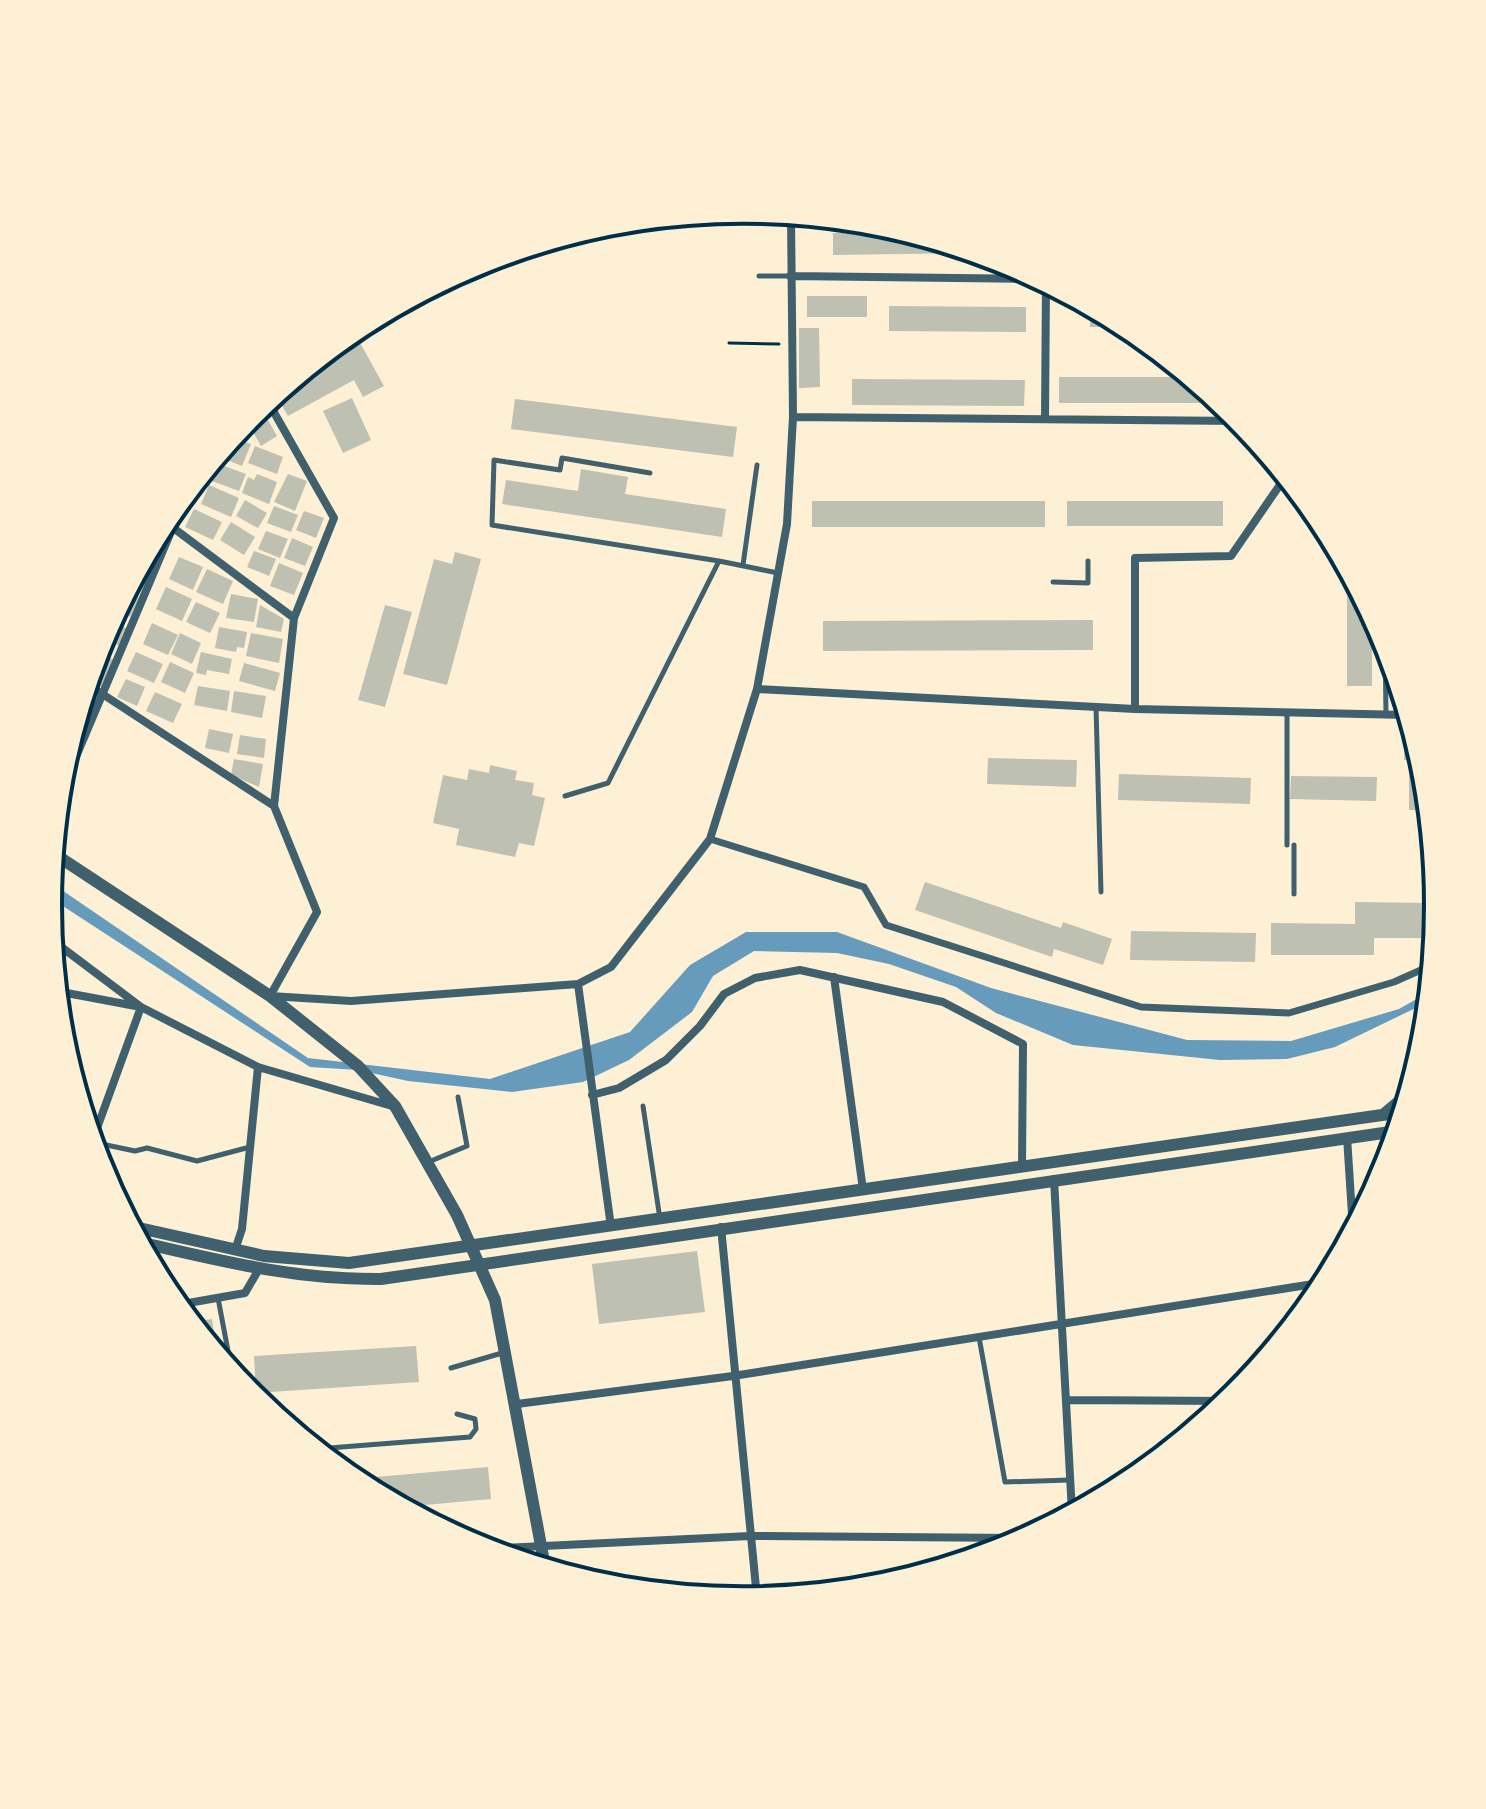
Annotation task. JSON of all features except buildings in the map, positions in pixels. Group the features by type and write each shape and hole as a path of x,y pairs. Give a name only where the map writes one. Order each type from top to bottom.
{"street":[{"path":"270,996 351,1001 578,984 611,967 710,839 757,689 787,524 793,417 791,225"},
{"path":"790,276 1012,279"},
{"path":"1045,419 1046,295"},
{"path":"270,996 317,912 274,806 294,618 334,518 273,411"},
{"path":"793,417 1223,421"},
{"path":"1135,709 1135,558 1231,556 1279,486"},
{"path":"175,529 294,618"},
{"path":"81,746 166,543"},
{"path":"757,689 1135,709 1397,715"},
{"path":"97,691 274,806"},
{"path":"710,839 864,887 886,925 1141,1007 1289,1013 1394,982 1421,970"},
{"path":"63,860 270,996 358,1066 395,1106 457,1215 495,1300 543,1555"},
{"path":"63,948 141,1007 258,1067 395,1106"},
{"path":"592,1095 619,1088 666,1060 700,1026 724,994 755,978 800,970 943,1002 1023,1044 1022,1165"},
{"path":"834,977 863,1190"},
{"path":"578,984 611,1227"},
{"path":"68,993 141,1007"},
{"path":"98,1124 141,1007"},
{"path":"235,1250 242,1229 258,1067"},
{"path":"1384,1114 1393,1106"},
{"path":"145,1229 235,1250 349,1263 1391,1113"},
{"path":"153,1245 324,1280 381,1279 1054,1178 1384,1134"},
{"path":"1347,1137 1352,1210"},
{"path":"1052,1161 1071,1500"},
{"path":"721,1227 756,1585"},
{"path":"191,1303 245,1293 259,1269"},
{"path":"517,1404 733,1376 1308,1285"},
{"path":"1067,1400 1209,1401"},
{"path":"515,1546 750,1536 993,1538"}],"lane":[{"path":"759,276 790,276"},
{"path":"650,473 562,458 560,470 494,460 492,525 779,573"},
{"path":"743,565 757,465"},
{"path":"565,796 608,783 719,561"},
{"path":"1053,582 1088,583 1088,561"},
{"path":"1386,680 1386,716"},
{"path":"1096,707 1101,892"},
{"path":"1287,714 1294,894"},
{"path":"425,1163 467,1146 458,1097"},
{"path":"643,1106 660,1220"},
{"path":"106,1145 135,1151 147,1148 197,1161 250,1147"},
{"path":"218,1298 228,1350"},
{"path":"979,1337 1005,1482 1070,1480"},
{"path":"451,1368 507,1352"},
{"path":"332,1448 470,1437 476,1429 475,1419 457,1414"}],"path":[{"path":"729,343 779,344"}],"water":[{"path":"62,890 308,1058 490,1079 630,1032 690,965 746,932 837,932 991,988 1187,1040 1291,1041 1399,1009 1417,999 1416,1008 1335,1047 1287,1059 1220,1060 1073,1045 996,1013 956,987 889,964 837,953 754,951 713,976 692,1012 629,1060 583,1082 512,1092 408,1081 358,1070 310,1067 62,905"}]}
